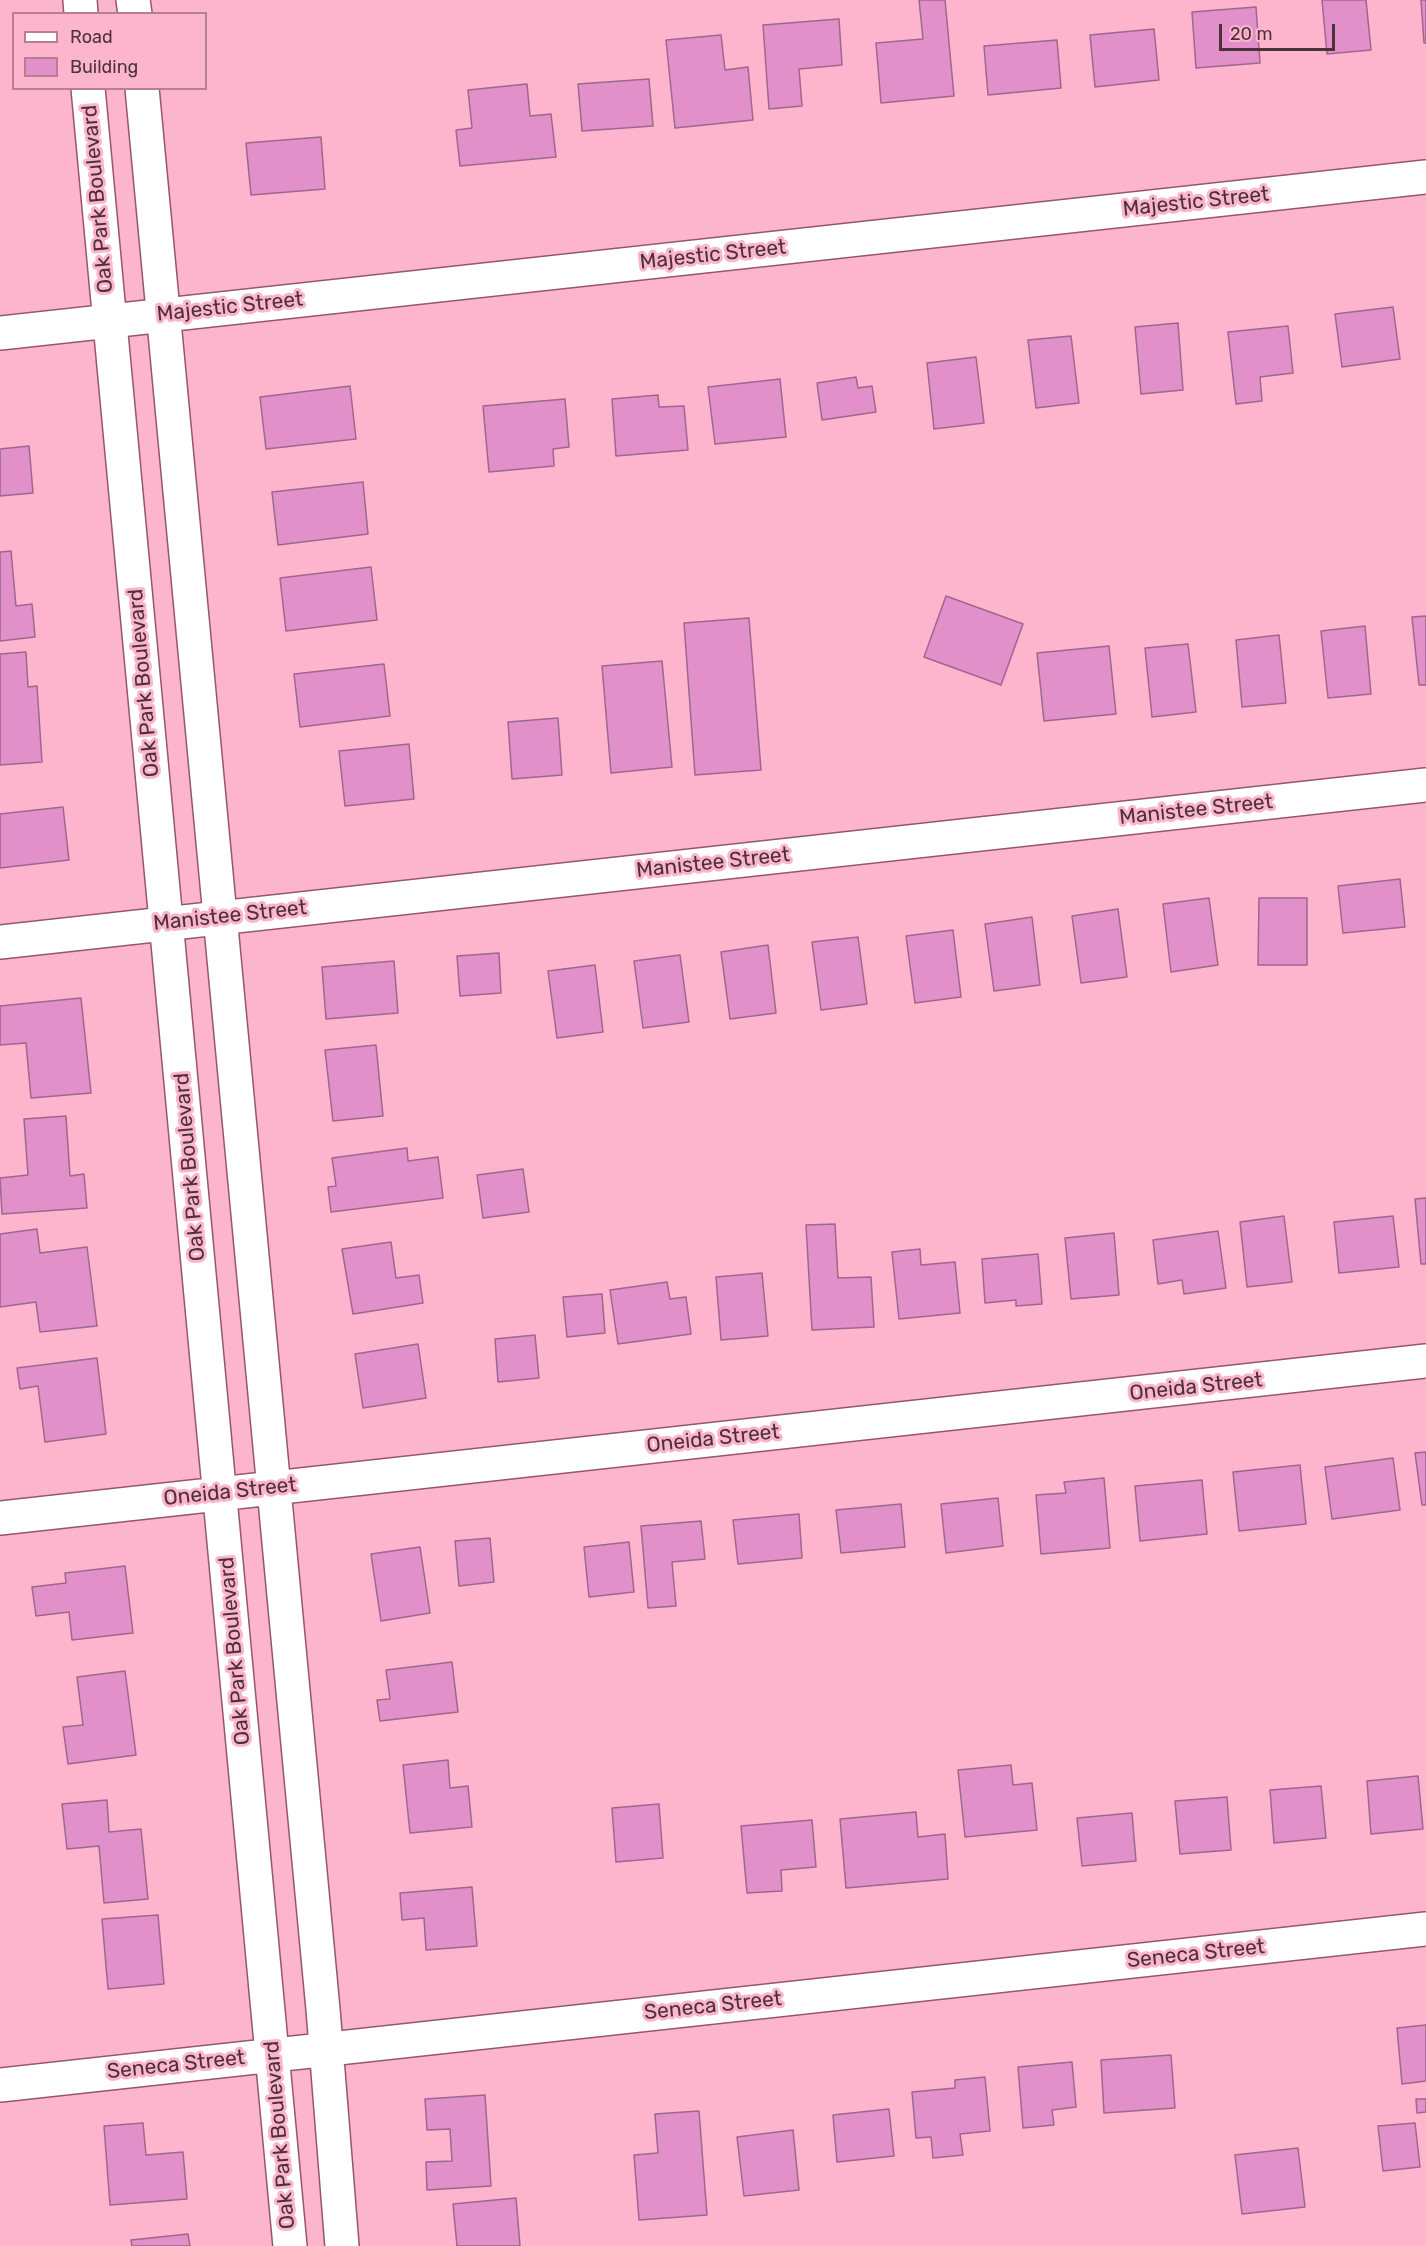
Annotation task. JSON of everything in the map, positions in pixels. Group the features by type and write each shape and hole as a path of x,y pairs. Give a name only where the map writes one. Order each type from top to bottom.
{"street":[{"name":"Oak Park Boulevard","path":"88,90 274,2054 290,2246"},
{"path":"142,90 326,2049 342,2246"},
{"name":"Majestic Street","path":"0,333 1426,177"},
{"name":"Manistee Street","path":"0,942 1426,785"},
{"name":"Oneida Street","path":"0,1518 1426,1361"},
{"name":"Seneca Street","path":"0,2085 1426,1929"}],"building":[{"path":"919,0 945,0 954,96 881,103 876,43 923,39"},
{"path":"1322,0 1366,0 1371,50 1327,54"},
{"path":"1421,0 1426,0 1426,43 1424,43"},
{"path":"1256,7 1260,63 1196,68 1192,12"},
{"path":"839,19 842,65 799,69 802,106 769,109 763,25"},
{"path":"1154,29 1159,80 1095,87 1090,35"},
{"path":"721,35 725,70 748,67 753,120 675,128 666,40"},
{"path":"1057,40 1061,88 988,95 984,46"},
{"path":"649,79 653,126 582,131 578,84"},
{"path":"527,84 530,116 551,114 556,157 460,166 456,130 472,128 468,90"},
{"path":"321,137 325,189 251,195 246,143"},
{"path":"1393,307 1400,359 1342,367 1335,314"},
{"path":"1178,323 1183,390 1141,394 1135,327"},
{"path":"1288,326 1293,373 1260,377 1262,401 1236,404 1228,332"},
{"path":"1071,336 1079,403 1036,408 1028,340"},
{"path":"976,357 984,423 934,429 927,363"},
{"path":"856,377 858,388 872,386 876,412 822,420 817,383"},
{"path":"780,379 786,437 715,444 708,387"},
{"path":"350,386 356,439 266,449 260,397"},
{"path":"658,395 659,407 684,406 688,450 616,456 612,399"},
{"path":"565,399 569,447 553,449 554,466 489,472 483,406"},
{"path":"29,446 33,493 0,496 0,449"},
{"path":"363,482 368,534 278,545 272,492"},
{"path":"11,551 16,606 32,604 35,637 0,641 0,552"},
{"path":"371,567 377,620 286,631 280,578"},
{"path":"946,596 1023,624 1001,685 924,657"},
{"path":"1426,616 1426,685 1419,685 1412,617"},
{"path":"749,618 761,770 695,775 684,623"},
{"path":"1365,626 1371,694 1328,698 1321,631"},
{"path":"1279,635 1286,703 1242,707 1236,640"},
{"path":"1188,644 1196,712 1152,717 1145,648"},
{"path":"1109,646 1116,714 1044,721 1037,653"},
{"path":"26,652 28,687 37,686 42,762 0,765 0,654"},
{"path":"662,661 672,767 611,773 602,666"},
{"path":"384,664 390,716 300,727 294,674"},
{"path":"558,718 562,775 512,779 508,722"},
{"path":"409,744 414,799 345,806 339,751"},
{"path":"63,807 69,860 0,868 0,814"},
{"path":"1400,879 1405,927 1343,933 1338,886"},
{"path":"1209,898 1218,965 1171,972 1163,904"},
{"path":"1259,898 1307,898 1307,965 1258,965"},
{"path":"1118,909 1127,977 1081,983 1072,916"},
{"path":"1032,917 1040,985 994,991 985,924"},
{"path":"953,930 961,997 915,1003 906,936"},
{"path":"858,937 867,1004 821,1010 812,942"},
{"path":"768,945 776,1013 730,1019 721,952"},
{"path":"499,953 501,993 460,996 457,956"},
{"path":"680,955 689,1022 643,1028 634,961"},
{"path":"394,961 398,1013 326,1019 322,967"},
{"path":"595,965 603,1032 557,1038 548,971"},
{"path":"81,998 91,1093 31,1098 26,1043 0,1045 0,1006"},
{"path":"376,1045 383,1116 333,1121 325,1050"},
{"path":"66,1116 70,1176 84,1174 87,1208 2,1214 0,1178 28,1175 24,1119"},
{"path":"407,1148 408,1161 438,1157 443,1198 331,1212 328,1187 336,1186 332,1158"},
{"path":"523,1169 529,1212 483,1218 477,1175"},
{"path":"1426,1198 1426,1264 1421,1264 1415,1199"},
{"path":"1284,1216 1292,1282 1247,1287 1240,1222"},
{"path":"1393,1216 1399,1267 1339,1273 1334,1222"},
{"path":"835,1224 838,1278 871,1277 874,1327 812,1330 806,1225"},
{"path":"37,1229 40,1253 87,1247 97,1326 40,1332 36,1302 0,1307 0,1234"},
{"path":"1218,1231 1226,1288 1184,1294 1182,1280 1158,1284 1153,1240"},
{"path":"1114,1233 1119,1295 1071,1299 1065,1238"},
{"path":"391,1242 396,1278 419,1275 423,1303 353,1314 342,1249"},
{"path":"920,1249 921,1265 955,1262 960,1313 899,1319 892,1252"},
{"path":"1038,1254 1042,1304 1016,1306 1016,1300 985,1303 982,1259"},
{"path":"762,1273 768,1336 721,1340 716,1277"},
{"path":"667,1282 670,1299 686,1297 691,1334 618,1344 610,1290"},
{"path":"602,1294 605,1333 567,1337 563,1297"},
{"path":"535,1335 539,1378 498,1382 495,1339"},
{"path":"418,1344 426,1398 363,1408 355,1354"},
{"path":"97,1358 106,1434 45,1442 38,1386 20,1389 17,1368"},
{"path":"1426,1452 1426,1505 1422,1505 1415,1453"},
{"path":"1393,1458 1400,1510 1332,1519 1325,1467"},
{"path":"1300,1465 1306,1524 1239,1531 1233,1472"},
{"path":"1104,1478 1110,1548 1041,1554 1036,1495 1066,1493 1064,1482"},
{"path":"1202,1480 1207,1534 1140,1541 1135,1486"},
{"path":"998,1498 1003,1546 946,1553 941,1504"},
{"path":"901,1504 905,1547 841,1553 836,1510"},
{"path":"799,1514 802,1558 738,1564 733,1520"},
{"path":"701,1521 705,1559 672,1562 676,1606 648,1608 641,1526"},
{"path":"490,1538 494,1582 459,1586 455,1541"},
{"path":"629,1542 634,1592 589,1597 584,1547"},
{"path":"420,1547 430,1613 381,1621 371,1554"},
{"path":"125,1566 133,1633 72,1640 69,1612 36,1616 32,1587 66,1583 65,1573"},
{"path":"452,1662 458,1712 380,1721 377,1700 390,1699 386,1670"},
{"path":"125,1671 136,1755 68,1764 63,1727 83,1725 77,1677"},
{"path":"448,1760 450,1788 468,1786 472,1827 410,1833 403,1765"},
{"path":"1011,1765 1013,1785 1032,1783 1037,1830 965,1837 958,1770"},
{"path":"1418,1776 1423,1829 1371,1834 1367,1781"},
{"path":"1321,1786 1326,1838 1274,1843 1270,1790"},
{"path":"1227,1797 1231,1850 1180,1854 1175,1801"},
{"path":"107,1800 109,1832 141,1829 148,1899 104,1903 99,1846 67,1849 62,1804"},
{"path":"659,1804 663,1858 616,1862 612,1808"},
{"path":"916,1812 918,1837 945,1834 948,1879 846,1888 840,1819"},
{"path":"1132,1813 1136,1861 1082,1866 1077,1818"},
{"path":"812,1820 816,1867 781,1870 782,1891 747,1893 741,1826"},
{"path":"472,1887 477,1946 426,1950 424,1918 402,1920 400,1893"},
{"path":"158,1915 164,1984 108,1989 102,1919"},
{"path":"1426,2025 1426,2081 1402,2084 1397,2028"},
{"path":"1171,2055 1175,2108 1104,2113 1101,2060"},
{"path":"1072,2062 1076,2107 1052,2110 1054,2125 1023,2128 1018,2067"},
{"path":"985,2077 990,2131 960,2134 963,2155 933,2158 931,2137 916,2138 912,2092 955,2088 955,2080"},
{"path":"485,2095 491,2186 427,2190 426,2162 452,2161 450,2129 427,2130 425,2099"},
{"path":"1416,2099 1426,2099 1426,2112 1417,2113"},
{"path":"889,2109 894,2156 837,2162 833,2115"},
{"path":"699,2111 707,2215 639,2220 634,2155 658,2153 655,2114"},
{"path":"143,2123 146,2155 183,2152 187,2199 110,2205 104,2126"},
{"path":"1415,2123 1420,2167 1383,2171 1378,2126"},
{"path":"793,2130 799,2190 744,2196 737,2137"},
{"path":"1298,2148 1305,2207 1242,2214 1235,2155"},
{"path":"516,2198 520,2246 457,2246 453,2204"},
{"path":"188,2234 190,2246 132,2246 131,2240"}]}
